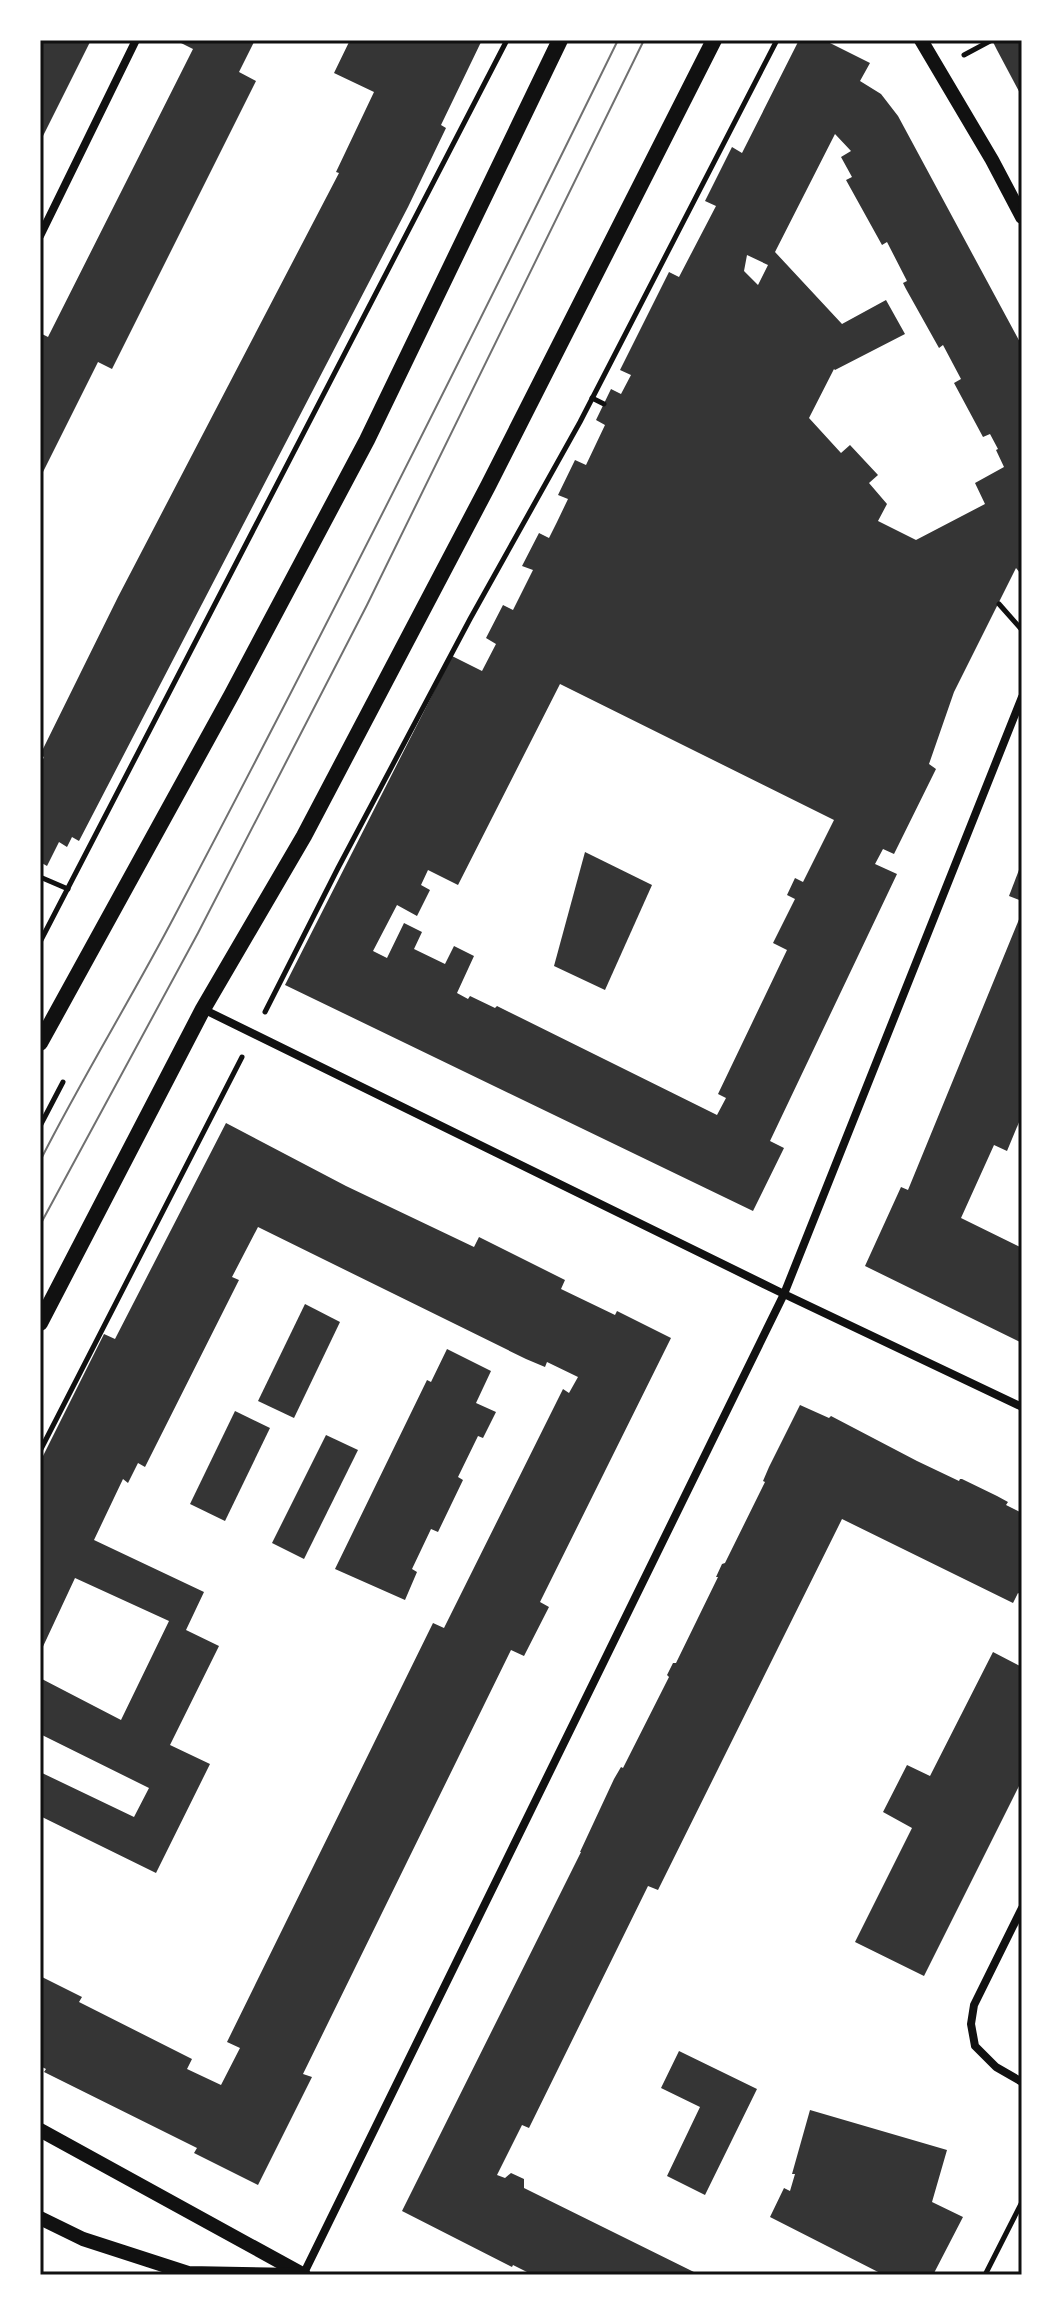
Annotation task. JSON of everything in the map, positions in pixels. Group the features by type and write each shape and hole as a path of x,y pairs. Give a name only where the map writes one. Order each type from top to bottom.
{"main road":[{"path":"40,1043 232,694 367,440 560,40"},
{"path":"40,1323 203,1009 304,836 488,486 714,40"}],"street":[{"path":"40,236 136,40"},
{"path":"921,40 1022,217"},
{"path":"303,2275 784,1294 1022,697"},
{"path":"203,1009 1022,1407"},
{"path":"1022,1908 974,2005 971,2024 975,2046 996,2067 1022,2082"},
{"path":"40,2130 303,2275"},
{"path":"40,2218 83,2239 188,2273 303,2275"}],"path":[{"path":"40,942 507,40"},
{"path":"40,1451 338,868 462,633 592,398 777,40"},
{"path":"592,398 604,404"},
{"path":"999,604 1022,630"},
{"path":"40,877 68,889"},
{"path":"40,1126 63,1082"},
{"path":"985,2275 1022,2202"}],"building":[{"path":"40,40 91,40 40,142"},
{"path":"175,40 255,40 239,72 256,81 112,369 98,362 40,478 40,333 48,337 193,49"},
{"path":"350,40 482,40 441,125 446,128 408,207 79,841 72,837 67,847 59,842 47,866 40,862 40,766 44,757 40,755 118,597 339,173 336,172 374,92 334,73"},
{"path":"799,40 824,40 870,63 860,81 881,94 898,116 1022,346 1022,572 1016,568 954,692 929,764 936,769 894,854 883,849 875,864 897,874 770,1141 784,1148 753,1211 285,985 452,656 482,671 496,644 486,638 503,605 513,610 533,570 522,566 539,533 549,538 557,522 568,499 558,495 575,460 586,465 605,425 596,420 611,389 621,394 631,375 620,370 669,272 679,277 716,206 705,201 732,147 742,153","holes":["835,134 851,151 841,157 852,177 846,180 882,245 887,242 907,281 903,283 939,348 943,345 961,379 954,383 983,437 990,434 998,449 1004,467 975,483 985,504 916,540 878,521 887,504 869,483 878,475 850,445 841,453 809,418 834,369 905,334 886,300 842,324 775,252","747,255 768,265 758,285 744,271","560,684 834,820 803,882 795,878 787,895 795,899 773,943 787,950 718,1094 726,1098 717,1115 497,1006 495,1008 457,993 474,956 454,946 445,964 414,949 422,932 404,923 387,958 373,951 397,905 417,916 430,890 421,885 428,870 458,885"]},
{"path":"992,40 1022,40 1022,97 997,50"},
{"path":"585,852 652,885 605,990 554,966"},
{"path":"1022,862 1022,901 1009,896"},
{"path":"1022,912 1022,1115 1007,1151 994,1145 961,1218 1022,1248 1022,1343 865,1266 901,1187 908,1190"},
{"path":"226,1123 346,1186 474,1247 479,1237 565,1280 561,1289 615,1315 617,1311 671,1338 540,1602 549,1607 524,1656 511,1650 303,2074 312,2077 258,2185 194,2153 197,2148 44,2072 46,2069 40,2066 40,1976 82,1997 79,2002 192,2059 187,2069 221,2085 240,2048 227,2042 433,1623 444,1628 563,1389 569,1393 578,1377 547,1362 545,1367 526,1359 258,1227 232,1277 239,1280 145,1467 138,1463 128,1483 123,1479 94,1540 204,1592 186,1630 219,1646 170,1745 210,1764 156,1873 40,1816 40,1772 134,1817 149,1788 40,1734 40,1678 121,1720 169,1621 75,1578 40,1653 40,1462 104,1334 115,1339"},
{"path":"305,1304 340,1322 294,1418 258,1401"},
{"path":"447,1349 491,1371 476,1403 496,1412 483,1438 478,1436 458,1477 463,1480 438,1532 431,1529 412,1569 417,1572 405,1600 335,1569 427,1380 431,1382"},
{"path":"800,1405 829,1418 831,1416 917,1461 997,1496 1022,1513 1022,1595 1018,1593 1013,1603 842,1519 658,1890 648,1886 529,2128 522,2125 497,2175 505,2178 511,2173 524,2179 524,2188 700,2275 533,2275 402,2211 581,1852 614,1779 623,1768 669,1677 667,1675 673,1663 676,1663"},
{"path":"235,1411 270,1428 225,1521 190,1504"},
{"path":"326,1435 358,1450 304,1559 272,1543"},
{"path":"993,1652 1022,1667 1022,1780 924,1976 855,1942 912,1828 883,1812 907,1765 930,1776"},
{"path":"679,2051 757,2089 705,2195 667,2176 700,2107 661,2088"},
{"path":"810,2110 947,2150 932,2202 963,2217 933,2275 884,2275 770,2217 784,2188 790,2191"}],"tram line":[{"path":"40,1161 158,948 288,699 618,40"},
{"path":"40,1225 198,933 367,605 644,40"}]}
